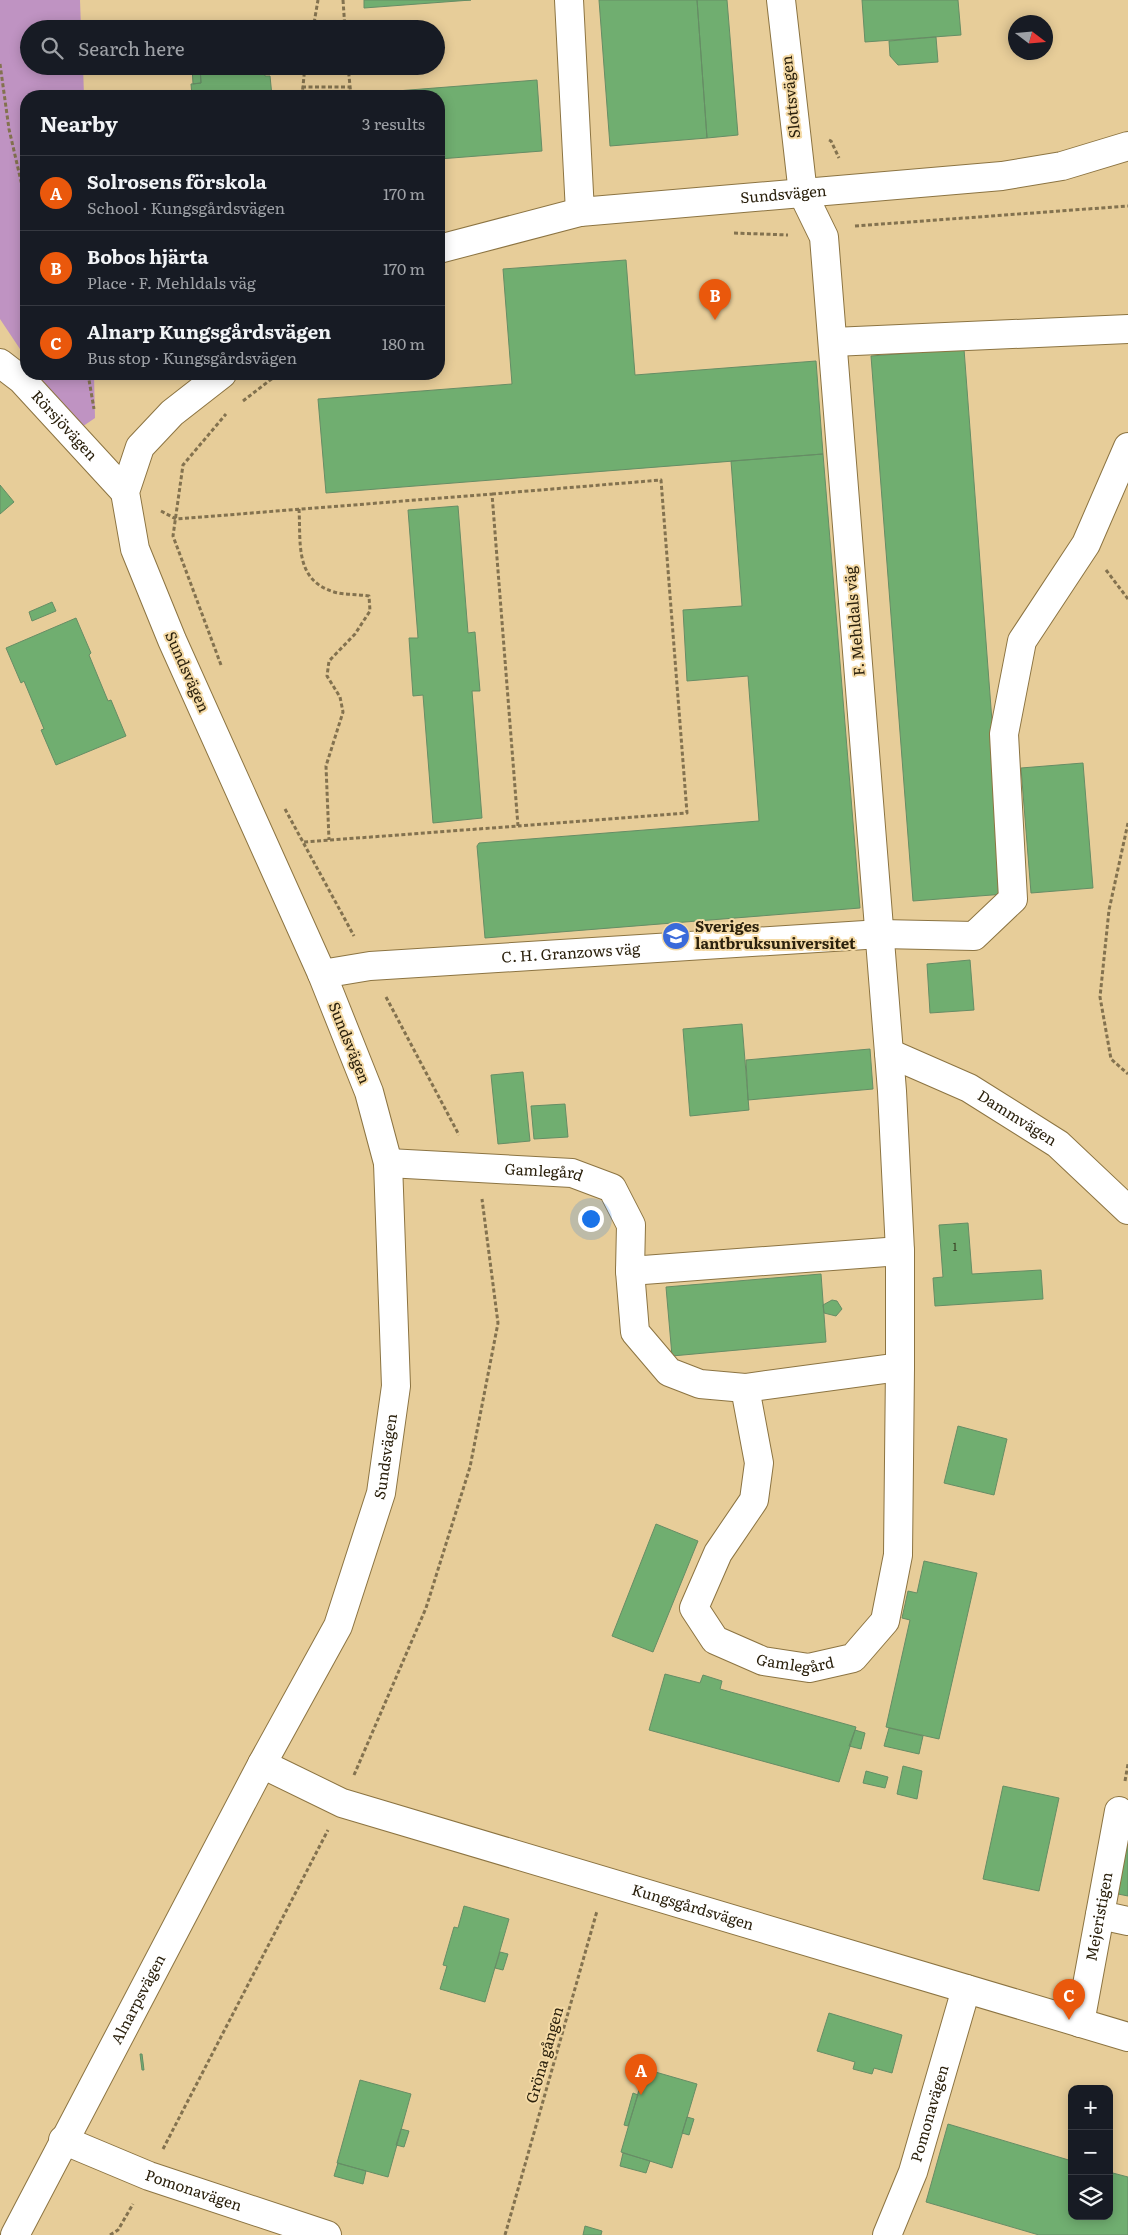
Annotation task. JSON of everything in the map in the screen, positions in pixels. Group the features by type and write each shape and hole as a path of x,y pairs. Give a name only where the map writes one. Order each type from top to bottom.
{"street":[{"path":"568,0 580,212"},
{"name":"Slottsvägen","path":"781,0 803,194"},
{"name":"Sundsvägen","path":"445,247 580,212 1002,176 1062,166 1128,146"},
{"name":"F. Mehldals väg","path":"803,194 824,237 889,1053"},
{"path":"833,342 1128,330"},
{"name":"Rörsjövägen","path":"0,363 20,378"},
{"name":"Rörsjövägen","path":"22,380 125,492"},
{"name":"Sundsvägen","path":"214,380 172,413 140,447 125,492 135,549 172,640 322,974 369,1092 388,1163 396,1386 381,1493 338,1626 262,1764"},
{"name":"C. H. Granzows väg","path":"322,974 370,966 880,934 974,936 1013,899 1004,734 1022,641 1086,544 1128,447"},
{"name":"Dammvägen","path":"889,1053 969,1088 1058,1144 1128,1210"},
{"name":"Gamlegård","path":"746,1388 760,1463 754,1500 718,1553 694,1608 715,1640 763,1661 809,1668 853,1658 885,1622 898,1555 900,1251 889,1053"},
{"name":"Gamlegård","path":"388,1163 572,1173 612,1188 631,1224 630,1271 635,1332 669,1372 700,1384 746,1388 900,1367"},
{"path":"630,1271 900,1251"},
{"name":"Kungsgårdsvägen","path":"262,1764 342,1803 1128,2037"},
{"name":"Alnarpsvägen","path":"15,2235 63,2140 262,1764"},
{"name":"Mejeristigen","path":"1080,2023 1119,1811"},
{"path":"1100,1916 1128,1921"},
{"name":"Pomonavägen","path":"888,2235 912,2172 966,1989"},
{"name":"Pomonavägen","path":"63,2140 150,2176 327,2235"}],"path":[{"path":"314,20 318,0"},
{"path":"342,0 344,20"},
{"path":"0,64 9,129 20,177"},
{"path":"304,75 302,88 350,86"},
{"path":"349,75 350,90"},
{"path":"728,233 824,237 858,225 1128,206"},
{"path":"89,380 95,418"},
{"path":"176,519 661,480 687,813 304,842"},
{"path":"492,494 518,826"},
{"path":"299,509 302,562 310,577 320,586 335,592 369,596 370,611 356,634 329,661 327,676 340,697 343,712 326,766 329,840"},
{"path":"1128,823 1109,910 1100,997 1111,1059 1128,1074"},
{"path":"110,2235 118,2230 150,2176 342,1803"},
{"name":"Gröna gången","path":"505,2235 606,1881"}],"shaded area":[{"path":"0,0 80,0 81,20 20,20 20,75 83,75 84,90 20,90 20,349 0,319"},
{"path":"41,380 94,380 95,418 76,431"}],"building":[{"path":"364,0 471,0 364,8"},
{"path":"599,0 697,0 707,138 610,146"},
{"path":"697,0 727,0 738,135 707,138"},
{"path":"862,0 958,0 961,35 865,42"},
{"path":"936,37 938,62 898,65 890,56 889,41"},
{"path":"192,75 201,75 201,83 193,84"},
{"path":"201,75 265,75 270,76 271,90 192,90 191,84 201,83"},
{"path":"537,80 542,151 445,159 445,90 409,90"},
{"path":"626,260 635,375 816,361 823,454 326,493 318,399 512,384 503,269"},
{"path":"964,349 1005,894 913,901 871,356"},
{"path":"823,454 860,908 485,938 477,846 479,843 759,821 748,676 687,681 683,610 742,606 731,461"},
{"path":"0,485 14,502 0,514"},
{"path":"458,506 468,633 475,632 480,691 472,691 482,818 433,823 423,695 413,696 409,638 418,638 408,510"},
{"path":"52,602 56,611 32,621 29,612"},
{"path":"76,618 108,701 111,700 126,736 56,765 41,730 44,729 24,681 21,683 6,648"},
{"path":"1083,763 1093,888 1031,893 1021,768"},
{"path":"970,960 974,1010 930,1013 927,964"},
{"path":"742,1024 749,1110 690,1116 683,1029"},
{"path":"870,1049 873,1089 748,1100 746,1060"},
{"path":"523,1072 530,1141 498,1144 491,1075"},
{"path":"565,1104 568,1137 534,1139 531,1106"},
{"path":"968,1223 972,1274 1041,1270 1043,1299 935,1306 933,1278 943,1277 939,1225"},
{"path":"821,1274 826,1342 672,1356 666,1287"},
{"path":"832,1300 837,1301 842,1309 836,1316 824,1313 823,1305"},
{"path":"958,1426 1007,1439 994,1495 944,1483"},
{"path":"656,1524 698,1541 653,1652 612,1636"},
{"path":"924,1561 977,1573 939,1739 886,1727 910,1620 902,1618 908,1591 917,1593"},
{"path":"665,1674 700,1683 703,1675 722,1681 720,1689 856,1727 839,1782 649,1730"},
{"path":"889,1728 923,1736 919,1754 884,1746"},
{"path":"855,1730 865,1733 861,1749 849,1746"},
{"path":"903,1766 922,1771 917,1799 897,1794"},
{"path":"866,1771 888,1777 885,1788 863,1783"},
{"path":"1003,1786 1059,1798 1039,1891 983,1879"},
{"path":"1128,1830 1128,1896 1113,1893"},
{"path":"464,1906 509,1919 485,2002 440,1989 447,1966 443,1965 454,1927 458,1928"},
{"path":"500,1952 508,1954 503,1970 495,1968"},
{"path":"829,2013 902,2035 892,2073 874,2068 872,2074 853,2069 855,2062 817,2051"},
{"path":"140,2054 142,2054 144,2070 142,2070"},
{"path":"645,2069 697,2084 672,2168 621,2152"},
{"path":"360,2080 411,2094 388,2177 337,2163"},
{"path":"633,2093 638,2095 628,2126 624,2125"},
{"path":"687,2117 694,2119 689,2135 682,2133"},
{"path":"948,2124 1068,2160 1068,2220 1113,2220 1113,2173 1128,2177 1128,2235 1039,2235 926,2202"},
{"path":"401,2129 409,2131 404,2147 396,2145"},
{"path":"623,2153 650,2161 646,2173 620,2166"},
{"path":"338,2163 366,2171 363,2184 334,2176"},
{"path":"585,2226 602,2231 601,2235 583,2235"}],"place":[{"name":"Bobos hjärta","path":"715,320"},
{"name":"Sveriges lantbruksuniversitet","path":"676,936"},
{"name":"Alnarp Kungsgårdsvägen","path":"1069,2020"},
{"name":"Solrosens förskola","path":"641,2095"}]}
